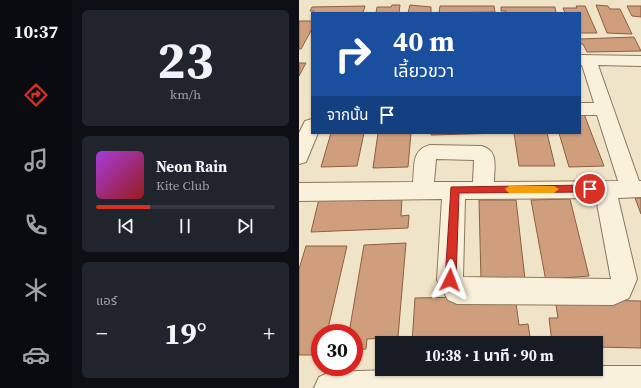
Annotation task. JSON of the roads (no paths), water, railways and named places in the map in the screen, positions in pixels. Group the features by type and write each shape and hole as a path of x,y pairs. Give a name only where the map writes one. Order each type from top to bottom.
{"street":[{"path":"299,192 636,189 584,60 641,61"},
{"path":"581,109 604,109"},
{"path":"299,157 311,127"},
{"path":"423,190 426,156 430,152 481,153 483,155 483,190"},
{"path":"454,190 450,280 457,291 613,292 620,288 624,279 605,189"},
{"path":"330,388 483,382 641,381"}]}
